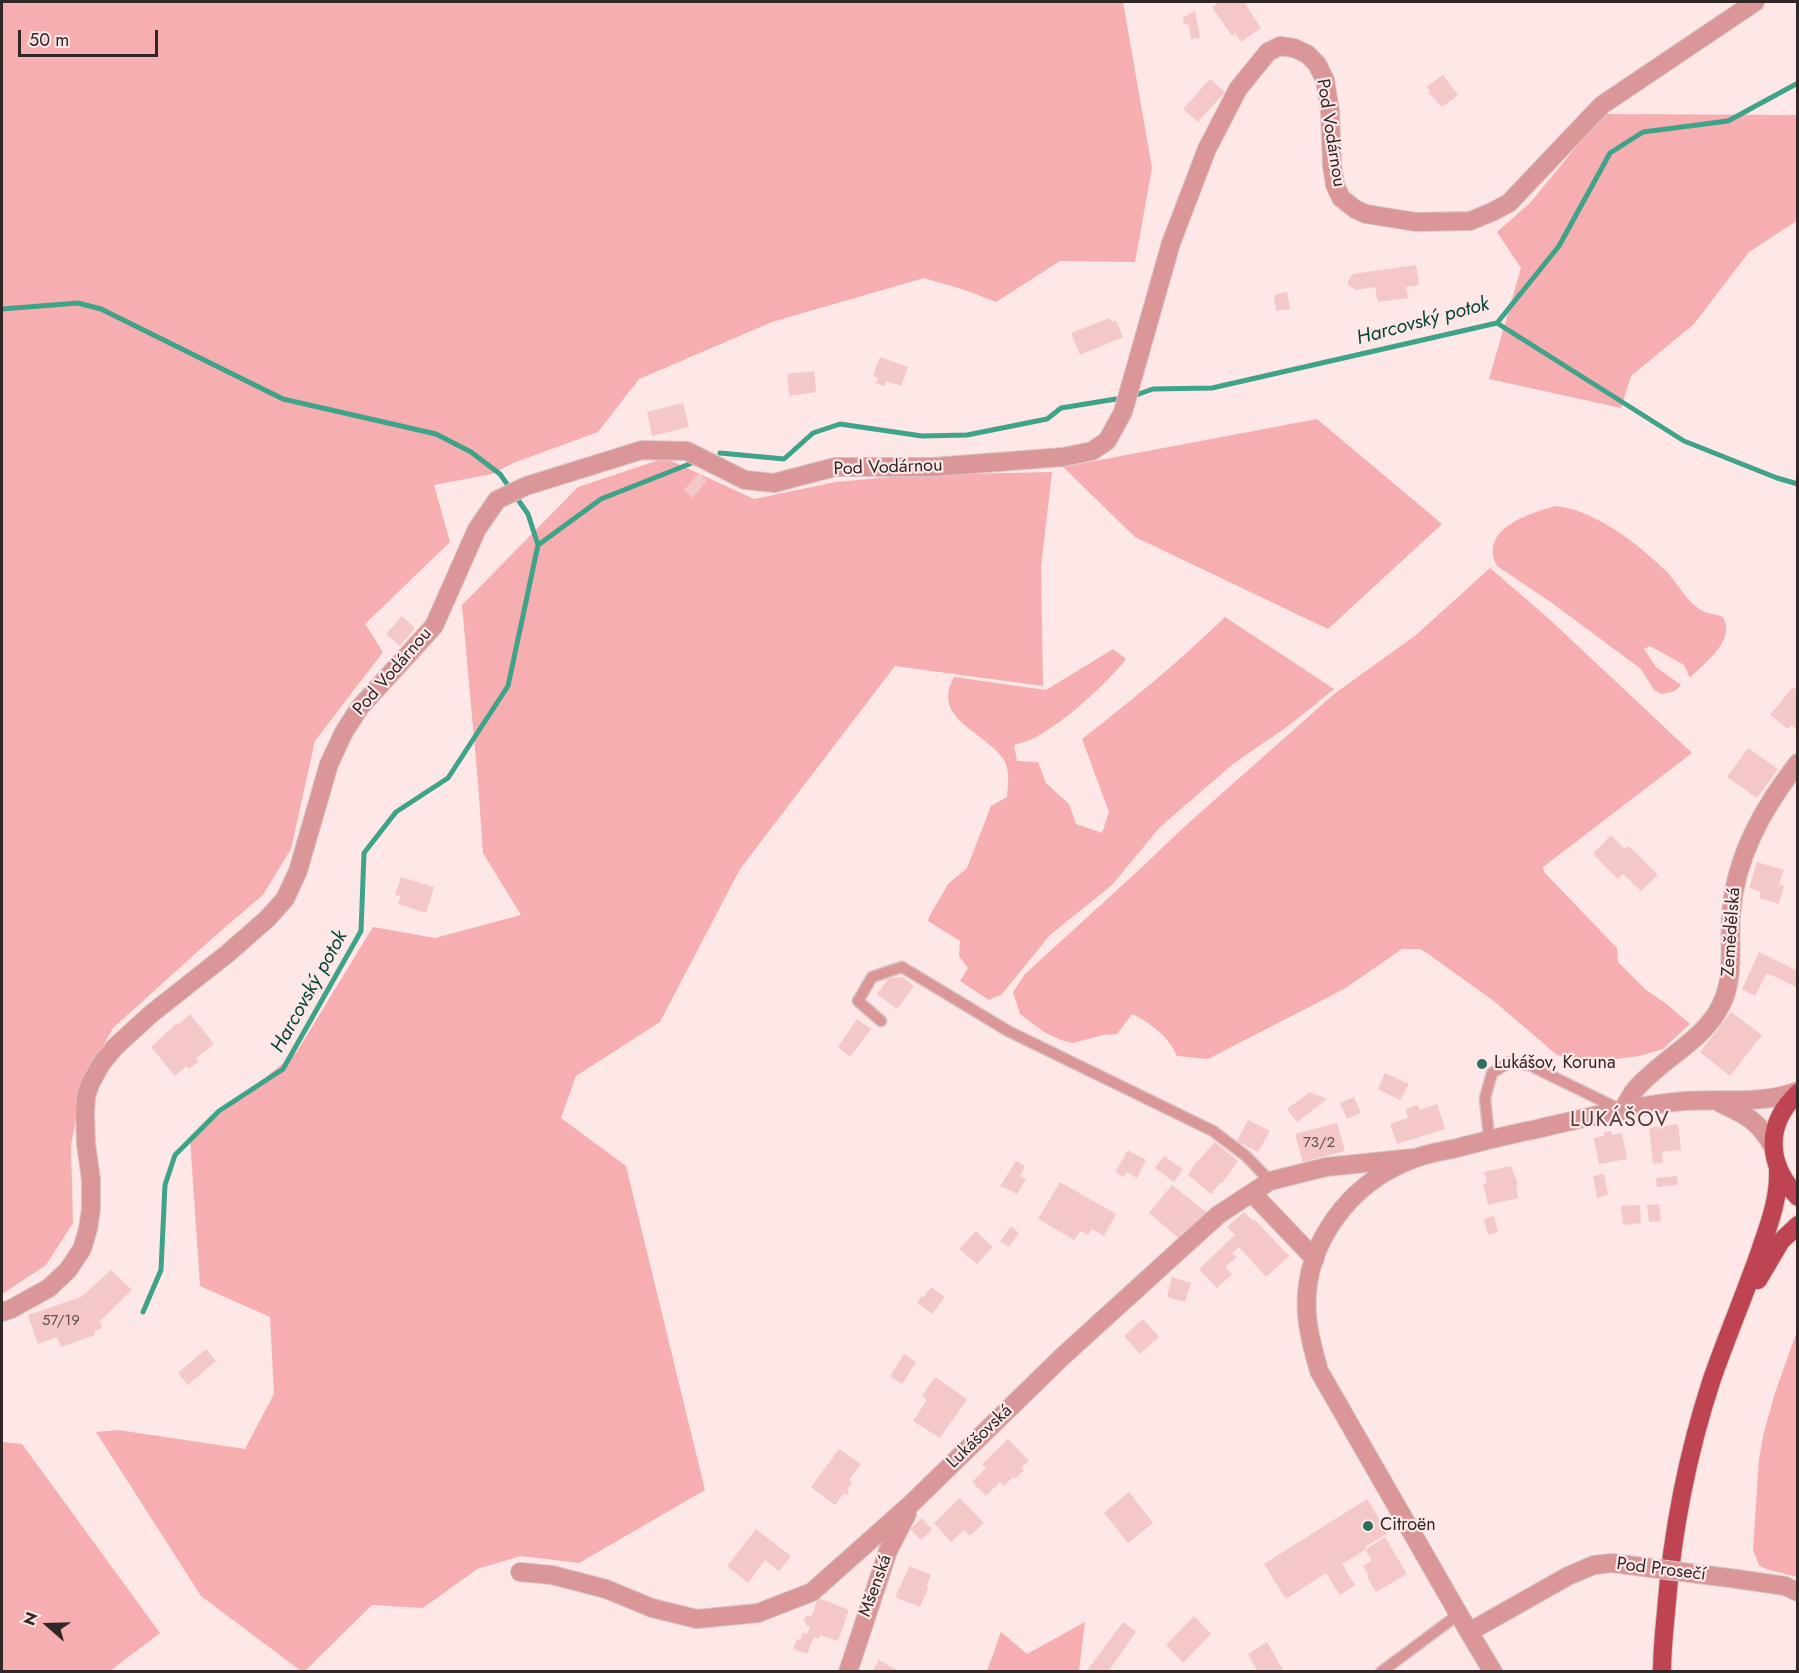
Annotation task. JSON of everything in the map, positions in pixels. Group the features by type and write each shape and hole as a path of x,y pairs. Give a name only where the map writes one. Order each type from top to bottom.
{"main road":[{"path":"1662,1671 1668,1587 1678,1513 1694,1444 1713,1379 1738,1315 1773,1211 1778,1190 1778,1171 1773,1147 1775,1131 1780,1115 1797,1092"},
{"path":"1778,1171 1786,1185 1797,1197"},
{"path":"1738,1315 1781,1241 1797,1225"}],"street":[{"name":"Pod Vodárnou","path":"2,1312 49,1288 68,1270 82,1249 88,1229 91,1199 86,1144 86,1098 90,1084 101,1064 115,1047 151,1014 235,947 267,919 285,899 298,871 329,764 344,732 360,707 434,626 477,529 497,500 513,492 642,450 687,451 745,480 774,483 835,467 933,467 1063,458 1092,451 1107,441 1123,412 1171,243 1208,149 1238,89 1268,52 1280,46 1294,48 1307,54 1317,64 1325,80 1330,111 1332,165 1335,185 1341,198 1366,214 1387,218 1416,222 1470,221 1492,213 1509,203 1602,105 1755,2"},
{"name":"Zemědělská","path":"1622,1111 1635,1090 1709,1025 1722,1005 1729,984 1731,914 1736,880 1750,837 1775,793 1797,763"},
{"path":"1493,1671 1319,1371 1309,1337 1306,1312 1307,1287 1315,1259 1332,1220 1364,1186 1383,1173 1413,1158 1489,1138 1622,1111 1683,1101 1766,1100 1797,1092"},
{"path":"1713,1100 1749,1116 1761,1127 1773,1147"},
{"name":"Lukášovská","path":"520,1572 552,1575 606,1589 652,1608 697,1619 758,1613 812,1592 911,1504 1072,1348 1218,1215 1270,1181 1326,1167 1413,1158"},
{"path":"1252,1193 1315,1259"},
{"name":"Mšenská","path":"848,1671 888,1551 911,1504"},
{"name":"Pod Prosečí","path":"1469,1632 1568,1576 1594,1565 1612,1563 1737,1579 1785,1586 1797,1592"}],"lane":[{"path":"881,1021 858,1001 872,977 902,967 1008,1031 1212,1131 1246,1156 1270,1181"},
{"path":"1489,1138 1485,1098 1492,1074 1510,1062 1529,1065 1622,1111"},
{"path":"1381,1671 1459,1614"}],"shaded area":[{"path":"2,2 1123,2 1152,168 1135,262 1060,261 996,302 924,278 772,322 639,379 598,432 513,463 492,474 434,485 450,542 365,624 383,652 315,741 291,849 263,895 113,1028 83,1083 71,1145 73,1223 46,1265 2,1294"},
{"path":"1603,114 1797,115 1798,216 1795,222 1749,252 1694,324 1631,376 1621,408 1489,379 1521,268 1497,232 1530,203"},
{"path":"1317,419 1442,524 1328,629 1135,537 1063,467"},
{"path":"665,458 754,499 836,482 912,475 1052,472 1041,567 1043,686 895,666 740,869 660,1022 576,1076 561,1118 626,1166 705,1490 579,1563 521,1556 477,1569 423,1608 372,1605 305,1671 301,1671 201,1596 96,1432 118,1430 245,1449 274,1394 270,1317 200,1286 190,1138 296,1053 373,927 435,938 521,915 483,853 462,605 578,487"},
{"path":"1556,506 1587,514 1616,530 1667,572 1696,607 1723,617 1726,626 1722,643 1690,678 1684,665 1650,646 1644,649 1656,667 1681,685 1675,691 1662,694 1654,690 1641,669 1552,603 1497,566 1493,553 1500,533 1521,518"},
{"path":"1490,568 1548,618 1692,753 1543,867 1544,872 1617,948 1618,962 1646,990 1690,1024 1663,1049 1639,1056 1601,1061 1574,1060 1557,1055 1495,1002 1420,949 1402,949 1344,989 1208,1059 1177,1056 1159,1031 1132,1014 1117,1034 1103,1035 1073,1043 1044,1032 1020,1014 1013,992 1025,974 1184,827 1334,694 1416,635"},
{"path":"1225,617 1334,689 1291,724 1233,764 1160,827 1112,885 1050,935 1002,994 989,1000 960,981 968,968 959,956 960,941 928,921 948,884 967,868 991,806 1007,797 1008,778 1004,760 996,750 955,715 949,704 949,692 954,677 1046,690 1113,649 1126,659 1096,691 1060,722 1025,742 1014,745 1017,761 1038,762 1046,783 1069,804 1076,824 1102,833 1109,812 1082,739 1155,680"},
{"path":"1797,1331 1798,1577 1759,1565 1753,1550 1759,1459 1764,1432"},
{"path":"2,1442 22,1444 160,1633 110,1671 2,1671"},
{"path":"1085,1622 1079,1671 987,1671 1001,1632 1027,1654"}],"building":[{"path":"1219,2 1244,2 1261,28 1241,42 1235,33 1232,36 1212,7"},
{"path":"1195,11 1200,38 1191,39 1189,25 1184,24 1183,17"},
{"path":"1443,75 1458,95 1442,107 1428,92 1430,91 1427,86"},
{"path":"1210,79 1225,92 1198,122 1183,109"},
{"path":"1416,265 1419,285 1406,287 1408,298 1378,302 1375,287 1356,290 1348,285 1353,274"},
{"path":"1287,292 1290,309 1276,311 1274,295"},
{"path":"1110,318 1112,322 1116,321 1123,337 1080,355 1071,333"},
{"path":"880,357 908,367 901,386 886,381 884,386 876,383 878,378 873,376"},
{"path":"814,371 816,392 789,396 787,374"},
{"path":"683,403 689,427 652,436 647,412"},
{"path":"699,473 707,481 692,498 684,490"},
{"path":"402,616 415,628 400,646 386,634"},
{"path":"1793,687 1798,691 1798,728 1791,725 1788,729 1770,715"},
{"path":"1748,748 1778,769 1757,798 1727,777"},
{"path":"1611,835 1625,849 1629,846 1658,875 1641,891 1623,874 1618,879 1593,854"},
{"path":"1757,862 1784,870 1779,884 1784,886 1779,904 1759,898 1761,892 1749,888"},
{"path":"401,877 434,887 426,913 398,904 401,896 395,895"},
{"path":"1759,952 1798,971 1798,988 1767,973 1755,996 1742,989"},
{"path":"902,977 914,986 897,1009 877,994 889,978"},
{"path":"1731,1012 1762,1035 1730,1076 1700,1052"},
{"path":"190,1014 214,1044 196,1058 199,1061 189,1069 186,1066 175,1076 151,1047"},
{"path":"857,1019 871,1029 850,1057 838,1047"},
{"path":"1385,1073 1409,1084 1400,1100 1378,1089"},
{"path":"1310,1092 1327,1099 1297,1122 1287,1109"},
{"path":"1354,1097 1361,1113 1347,1119 1340,1103"},
{"path":"1437,1104 1445,1129 1397,1144 1390,1124 1408,1118 1406,1109 1418,1105 1420,1110"},
{"path":"1248,1120 1270,1131 1258,1152 1237,1141"},
{"path":"1337,1123 1345,1151 1303,1162 1295,1134"},
{"path":"1678,1124 1681,1150 1662,1152 1663,1162 1653,1164 1649,1128"},
{"path":"1611,1131 1612,1135 1622,1133 1627,1159 1599,1164 1594,1138 1604,1136 1604,1132"},
{"path":"1215,1142 1238,1161 1211,1194 1188,1175"},
{"path":"1128,1150 1146,1160 1137,1178 1127,1172 1123,1177 1115,1172"},
{"path":"1164,1156 1183,1169 1174,1182 1155,1168"},
{"path":"1016,1161 1025,1166 1020,1176 1026,1179 1017,1194 1000,1186"},
{"path":"1511,1166 1518,1184 1516,1187 1518,1198 1488,1205 1483,1184 1487,1183 1484,1172"},
{"path":"1604,1174 1608,1195 1597,1198 1593,1176"},
{"path":"1677,1176 1678,1185 1657,1187 1656,1178"},
{"path":"1060,1182 1116,1214 1104,1236 1092,1229 1088,1235 1081,1231 1074,1240 1038,1219"},
{"path":"1172,1185 1206,1212 1182,1241 1149,1213"},
{"path":"1659,1204 1661,1221 1649,1222 1647,1205"},
{"path":"1640,1205 1641,1223 1623,1225 1621,1206"},
{"path":"1244,1212 1252,1220 1254,1219 1289,1256 1266,1277 1239,1247 1232,1253 1237,1257 1225,1267 1232,1274 1217,1288 1199,1269 1235,1235 1227,1227"},
{"path":"1494,1216 1498,1232 1488,1235 1484,1219"},
{"path":"1011,1226 1019,1233 1009,1247 1000,1241"},
{"path":"976,1231 993,1247 977,1264 959,1249"},
{"path":"111,1270 132,1290 100,1321 102,1328 94,1331 95,1335 61,1347 57,1337 38,1344 28,1315 81,1297"},
{"path":"1172,1277 1191,1283 1185,1302 1167,1297"},
{"path":"931,1287 945,1297 932,1314 917,1302"},
{"path":"1143,1319 1159,1337 1140,1354 1124,1336"},
{"path":"206,1349 216,1361 188,1385 178,1373"},
{"path":"904,1354 916,1362 902,1384 890,1376"},
{"path":"935,1377 967,1399 940,1438 913,1421 927,1400 922,1396"},
{"path":"1008,1439 1029,1461 1021,1468 1024,1470 1015,1479 1013,1477 1004,1486 1000,1482 986,1496 972,1482 986,1468 982,1464"},
{"path":"839,1449 861,1464 849,1480 852,1482 847,1495 843,1494 835,1505 811,1487"},
{"path":"1129,1492 1153,1523 1128,1543 1104,1513"},
{"path":"960,1498 984,1523 970,1536 964,1530 951,1542 934,1523"},
{"path":"1367,1499 1388,1533 1365,1547 1365,1550 1342,1564 1355,1585 1340,1595 1326,1573 1286,1599 1264,1564"},
{"path":"922,1518 932,1530 921,1540 910,1529"},
{"path":"756,1529 791,1556 779,1571 765,1560 748,1583 727,1566"},
{"path":"1385,1537 1407,1574 1376,1592 1363,1566 1372,1560 1365,1550"},
{"path":"910,1566 931,1575 920,1607 895,1597"},
{"path":"818,1598 849,1610 838,1641 820,1635 819,1639 814,1637 807,1654 793,1649 803,1632 807,1634 810,1627 804,1620 806,1616 812,1616"},
{"path":"1194,1616 1211,1634 1183,1663 1166,1645"},
{"path":"1123,1622 1136,1632 1108,1672 1086,1672"},
{"path":"1267,1642 1284,1672 1258,1672 1248,1654"},
{"path":"879,1660 900,1672 872,1672"}],"waterway":[{"name":"Harcovský potok","path":"1136,395 1153,389 1212,388 1497,323 1559,246 1610,153 1643,132 1728,121 1798,83"},
{"path":"2,309 78,303 101,309 283,399 436,434 471,452 500,474 528,514 538,545"},
{"path":"1497,323 1684,441 1798,484"},
{"name":"Harcovský potok","path":"720,453 784,459 813,433 840,424 922,436 967,435 1047,419 1061,408 1116,399"},
{"name":"Harcovský potok","path":"143,1312 161,1270 165,1185 175,1155 219,1111 283,1069 361,931 364,853 396,812 448,778 508,686 538,545 601,499 697,461"}],"place":[{"name":"Lukášov, Koruna","path":"1482,1064"},
{"name":"Citroën","path":"1368,1526"}],"district":[{"name":"LUKÁŠOV","path":"1620,1121"}]}
